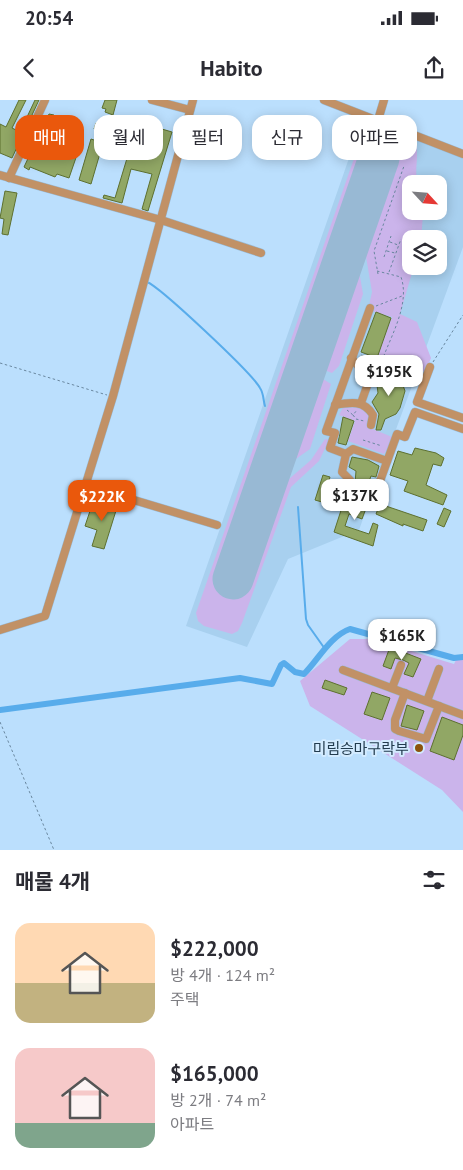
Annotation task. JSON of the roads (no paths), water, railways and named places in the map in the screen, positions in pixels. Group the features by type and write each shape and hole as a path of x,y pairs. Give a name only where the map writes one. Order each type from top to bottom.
{"street":[{"path":"9,178 45,100"},
{"path":"152,100 190,110"},
{"path":"0,630 45,616 113,396 192,100"},
{"path":"324,100 364,115"},
{"path":"380,115 384,100"},
{"path":"417,136 463,154"},
{"path":"0,175 161,220 261,253"},
{"path":"346,454 330,448 334,434 326,431 370,308"},
{"path":"352,355 364,371 378,378 388,367"},
{"path":"430,367 417,402 463,418"},
{"path":"361,404 371,375"},
{"path":"335,405 361,404 369,409 373,415 371,425"},
{"path":"376,492 396,434 405,437 415,412 463,429"},
{"path":"350,480 342,472 346,454 353,449 387,461"},
{"path":"84,485 217,525"},
{"path":"392,688 401,665"},
{"path":"427,701 439,669"},
{"path":"343,670 463,715"},
{"path":"405,693 395,720 396,729 399,731 426,739 439,706"}],"waterway":[{"path":"147,282 186,314 241,366 260,388 265,406"},
{"path":"298,507 306,619 308,625 325,649"},
{"path":"0,710 240,678 272,684 281,665 284,663 295,672 304,674 336,637 350,629 454,658 463,657"}],"place":[{"name":"미림승마구락부","path":"419,748"}]}
